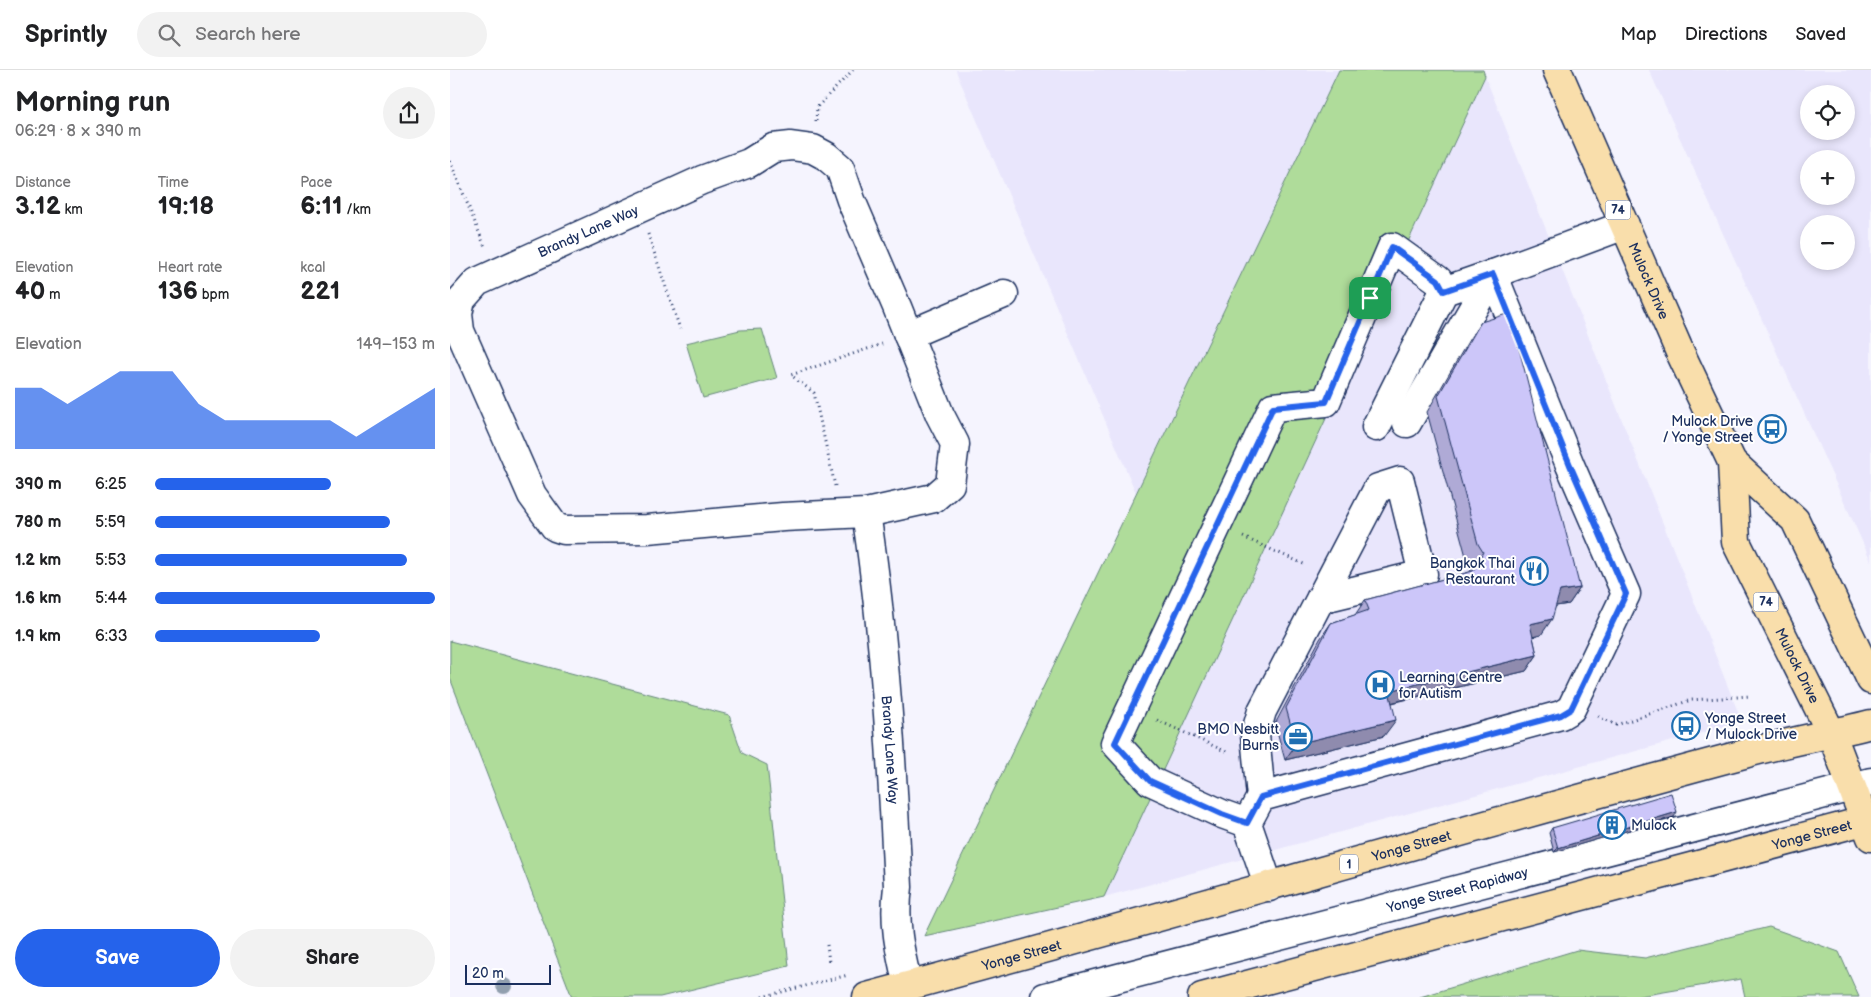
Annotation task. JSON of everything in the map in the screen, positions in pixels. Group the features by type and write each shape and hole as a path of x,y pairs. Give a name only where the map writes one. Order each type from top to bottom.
{"main road":[{"name":"Mulock Drive","path":"1557,70 1679,350 1732,462 1795,520 1871,680"},
{"name":"Mulock Drive","path":"1732,462 1736,542 1832,735 1862,785 1869,826"},
{"name":"Yonge Street","path":"868,997 1270,887 1747,753 1832,735 1871,724"},
{"name":"Yonge Street","path":"1202,997 1245,991 1869,826"}],"street":[{"name":"Brandy Lane Way","path":"791,146 813,149 826,156 840,168 851,200 940,415 955,444 950,484 934,498 854,513 783,517 648,529 564,530 555,527 532,494 460,331 458,314 461,300 477,282 495,273 702,180 749,163 773,148 791,146"},
{"path":"1376,428 1444,291 1625,225"},
{"path":"1247,823 1222,814 1150,781 1115,743 1273,407 1326,402 1392,247 1438,280 1444,291"},
{"path":"1407,423 1493,274"},
{"path":"1261,797 1561,715 1571,709 1626,594 1570,465 1493,274"},
{"path":"908,335 1004,294"},
{"name":"Brandy Lane Way","path":"854,513 874,567 892,760 898,887 896,906 897,936 908,986"},
{"path":"1270,887 1247,823 1261,797 1254,735 1262,711 1326,588"},
{"name":"Yonge Street Rapidway","path":"1045,997 1862,785"}],"path":[{"path":"813,149 817,107 853,70"},
{"path":"450,161 495,273"},
{"path":"639,208 680,329"},
{"path":"854,513 814,393 791,376 908,335"},
{"path":"1217,526 1326,588"},
{"path":"1571,709 1597,716 1616,724 1691,700 1751,696"},
{"path":"1132,708 1258,766"},
{"path":"827,945 829,962"}],"shaded area":[{"path":"956,70 1339,70 1136,493 958,76"},
{"path":"1649,70 1871,70 1871,561"},
{"path":"1485,76 1742,722 1104,897"}],"green space":[{"path":"1339,70 1483,70 1485,76 1104,897 924,936"},
{"path":"762,329 777,378 703,398 686,343 740,330"},
{"path":"450,641 729,715 742,753 767,765 789,966 660,997 572,997 450,678"},
{"path":"1769,927 1839,952 1859,997 1745,997 1741,979 1634,997 1420,997 1577,950 1645,958"}],"building":[{"path":"1510,313 1580,588 1560,591 1552,619 1530,624 1537,655 1389,691 1396,720 1296,744 1286,708 1331,623 1369,610 1365,600 1473,571 1483,552 1478,544 1438,396 1481,322"},
{"name":"Mulock","path":"1671,793 1677,812 1558,848 1552,828"}],"place":[{"name":"Mulock Drive / Yonge Street","path":"1772,429"},
{"name":"Bangkok Thai Restaurant","path":"1534,571"},
{"name":"Learning Centre for Autism","path":"1380,685"},
{"name":"Yonge Street / Mulock Drive","path":"1686,726"},
{"name":"BMO Nesbitt Burns","path":"1298,737"},
{"name":"Mulock","path":"1612,825"}],"route":[{"path":"1392,247 1438,280 1444,291 1493,274 1570,465 1626,594 1571,709 1561,715 1261,797 1247,823 1222,814 1150,781 1115,743 1273,407 1326,402 1370,298 1392,247"}]}
